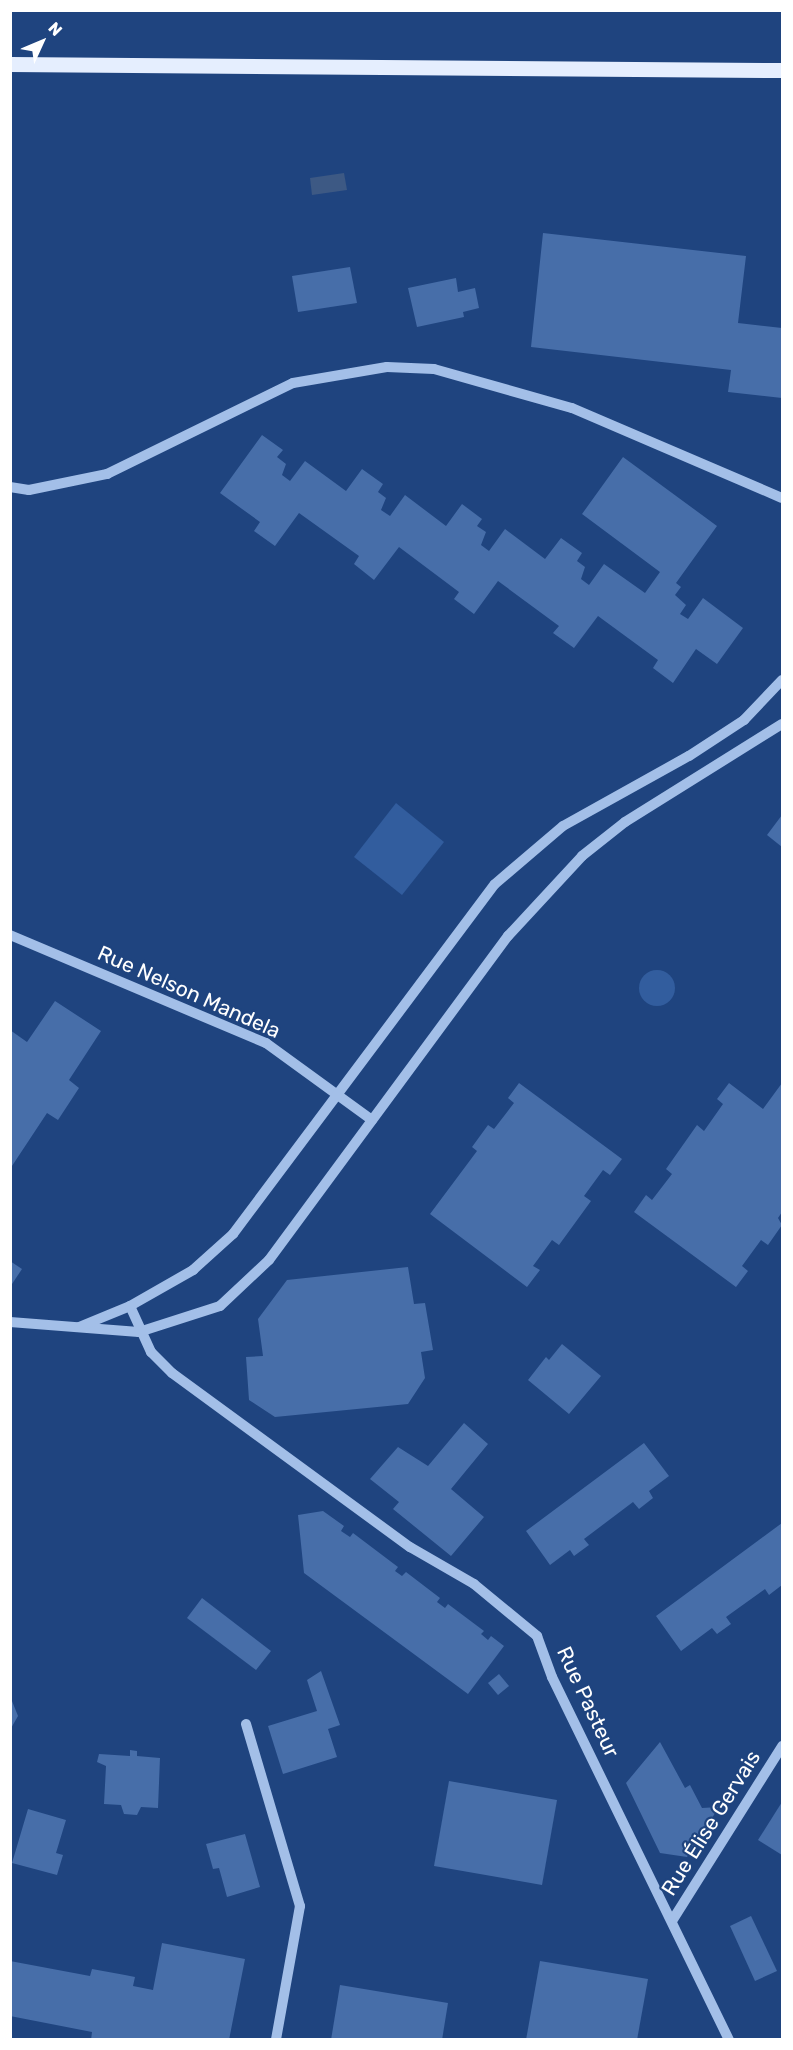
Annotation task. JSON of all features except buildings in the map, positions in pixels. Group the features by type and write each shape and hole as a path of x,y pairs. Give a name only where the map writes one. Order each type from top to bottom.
{"main road":[{"path":"10,64 783,70"}],"street":[{"path":"10,487 29,490 107,474 293,383 387,367 434,369 572,408 783,498"},
{"path":"76,1328 130,1306 193,1270 233,1234 495,884 563,826 689,756 744,720 783,680"},
{"path":"10,1322 139,1332 219,1306 269,1260 508,936 582,856 625,822 783,724"},
{"name":"Rue Nelson Mandela","path":"10,935 266,1043 372,1120"},
{"name":"Rue Pasteur","path":"130,1306 139,1332 172,1373 410,1547 474,1584 537,1636 552,1677 729,2040"},
{"path":"246,1724 300,1906 276,2040"},
{"name":"Rue Élise Gervais","path":"672,1921 783,1746"}],"shaded area":[{"path":"344,173 347,190 312,195 310,178"},
{"path":"396,803 444,842 402,895 354,857"},
{"path":"657,970 670,975 675,988 670,1001 657,1006 644,1001 639,988 644,975"}]}
